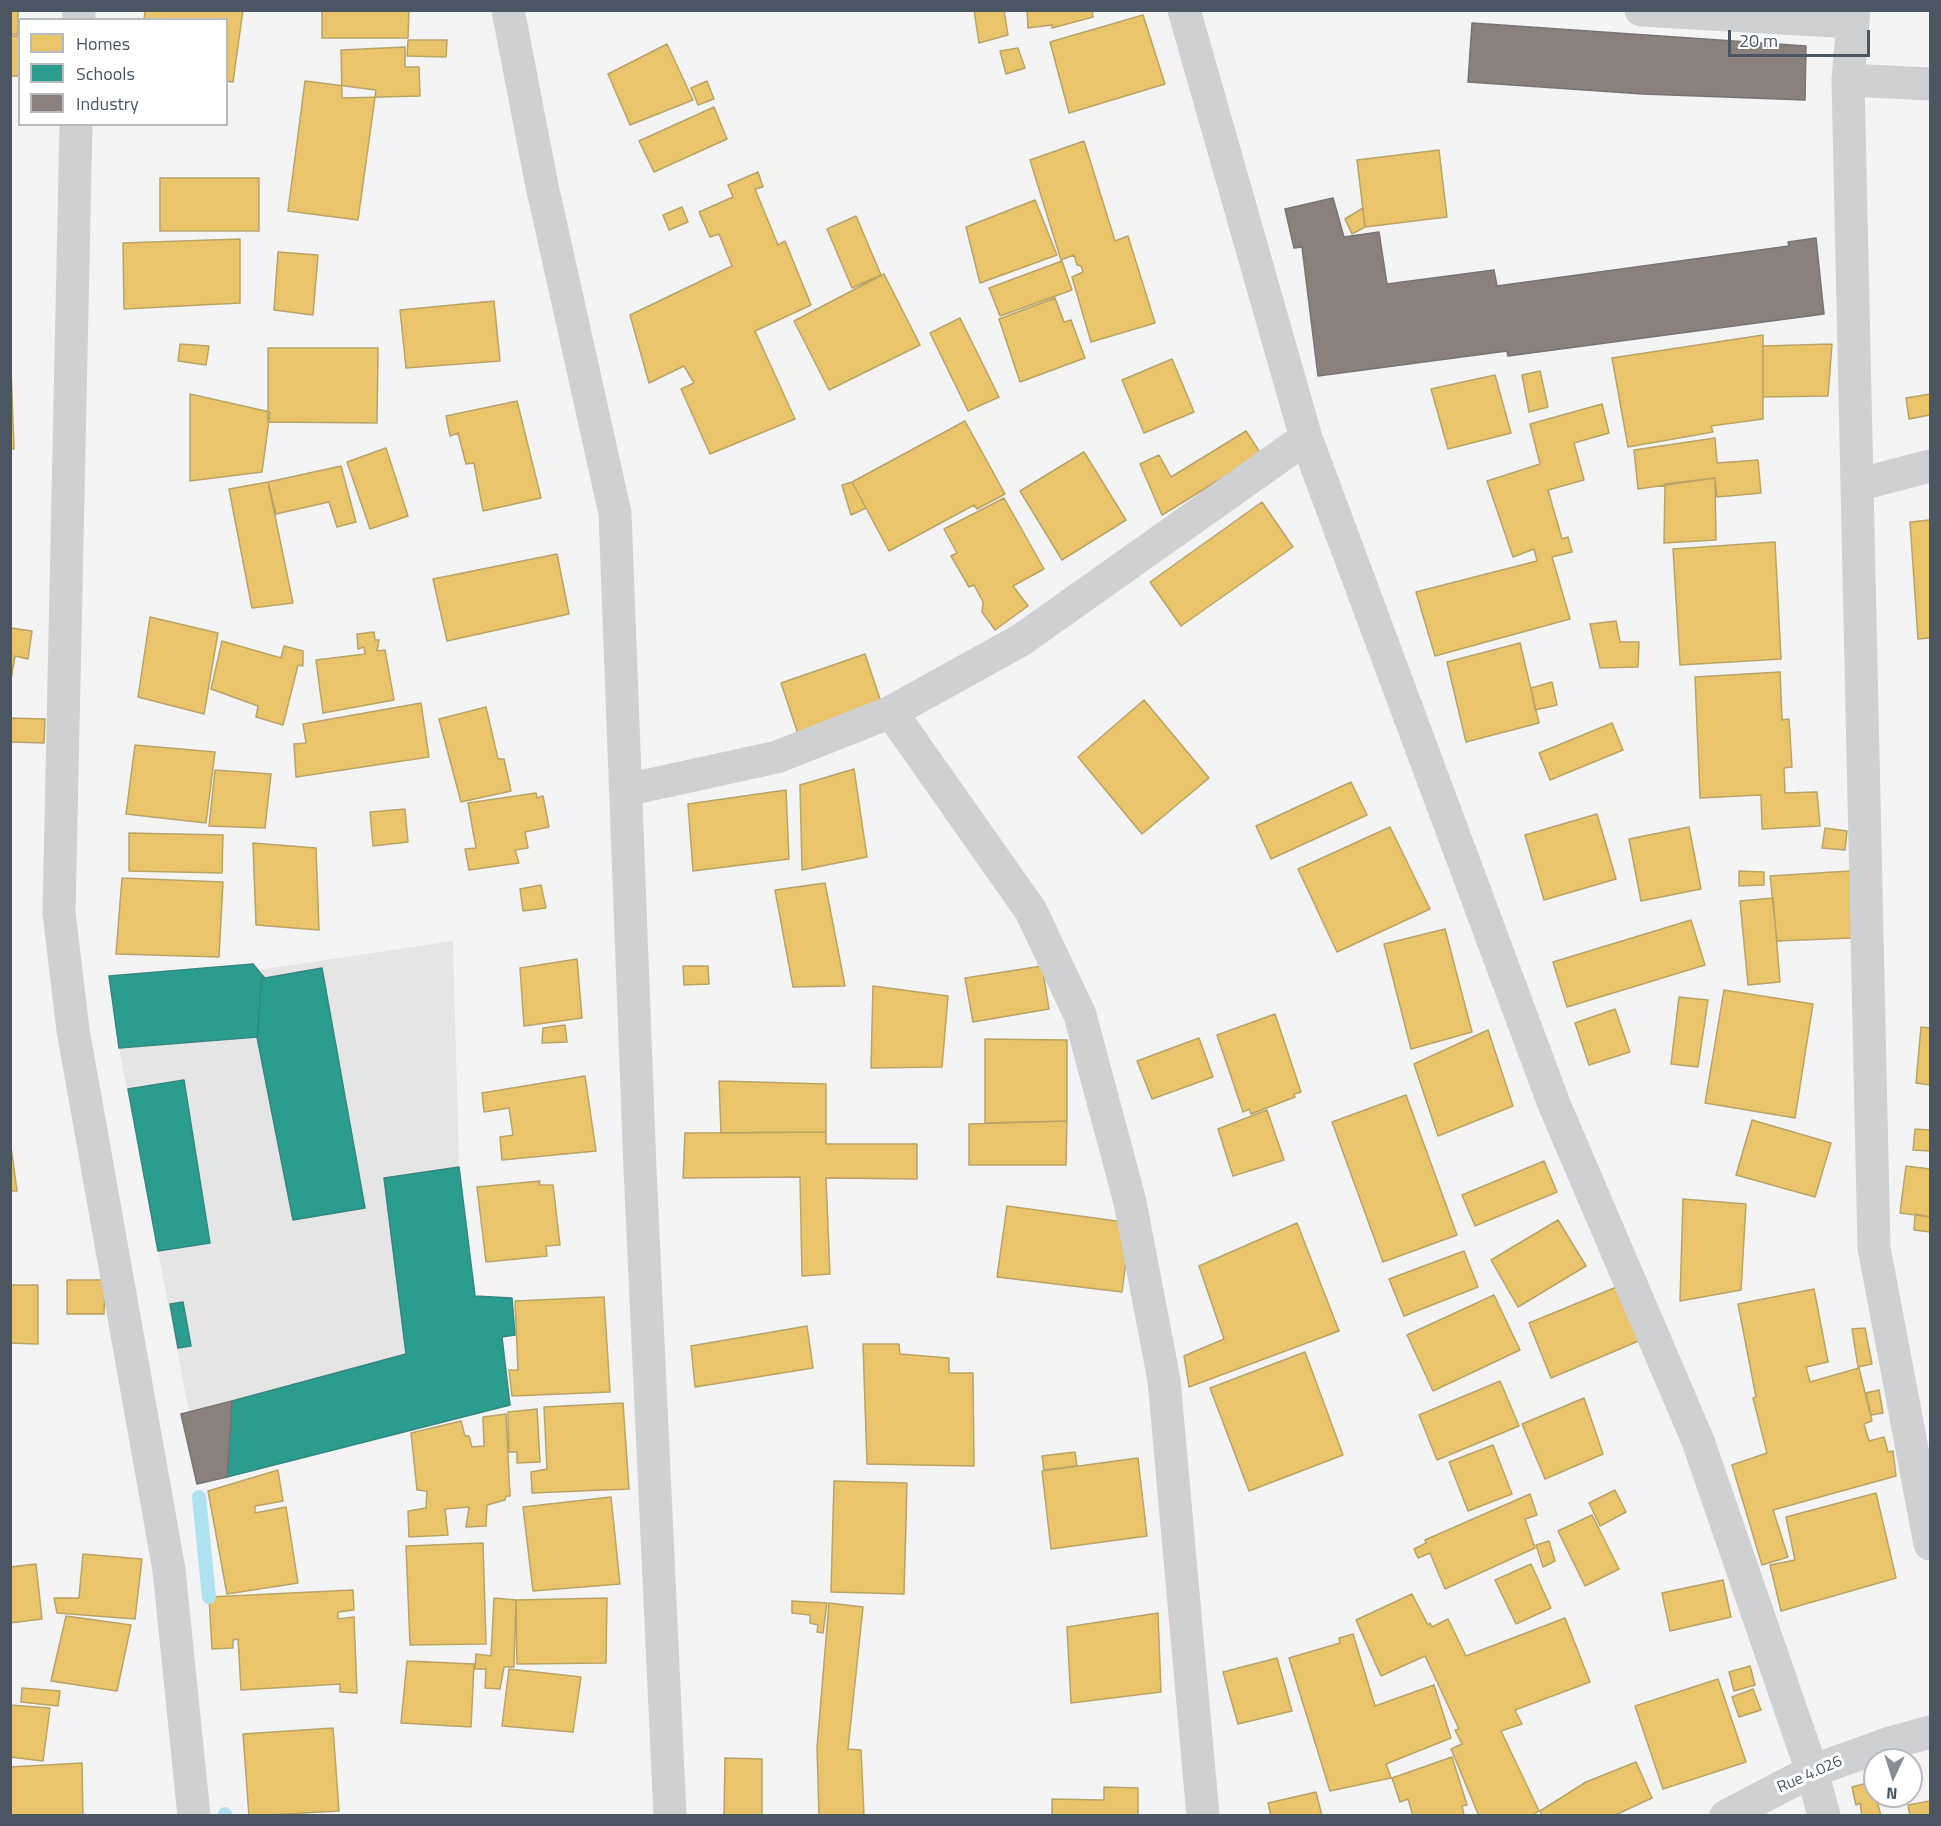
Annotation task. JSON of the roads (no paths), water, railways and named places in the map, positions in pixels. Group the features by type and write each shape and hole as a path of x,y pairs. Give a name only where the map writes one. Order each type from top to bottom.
{"street":[{"path":"508,10 542,186 615,513 641,1181 670,1815"},
{"path":"1184,10 1306,438 1554,1104 1698,1441 1812,1772 1824,1815"},
{"path":"1641,10 1853,16 1848,80 1874,1248 1930,1544"},
{"path":"1848,80 1930,84"},
{"path":"76,126 59,913 73,1030 169,1570 194,1815"},
{"path":"626,790 777,757 891,712 1021,640 1306,438"},
{"path":"1857,485 1930,466"},
{"path":"891,712 1031,911 1080,1015 1130,1202 1164,1380 1203,1815"},
{"name":"Rue 4.026","path":"1726,1815 1812,1772 1887,1744 1930,1732"}],"waterway":[{"path":"199,1497 209,1597"}]}
